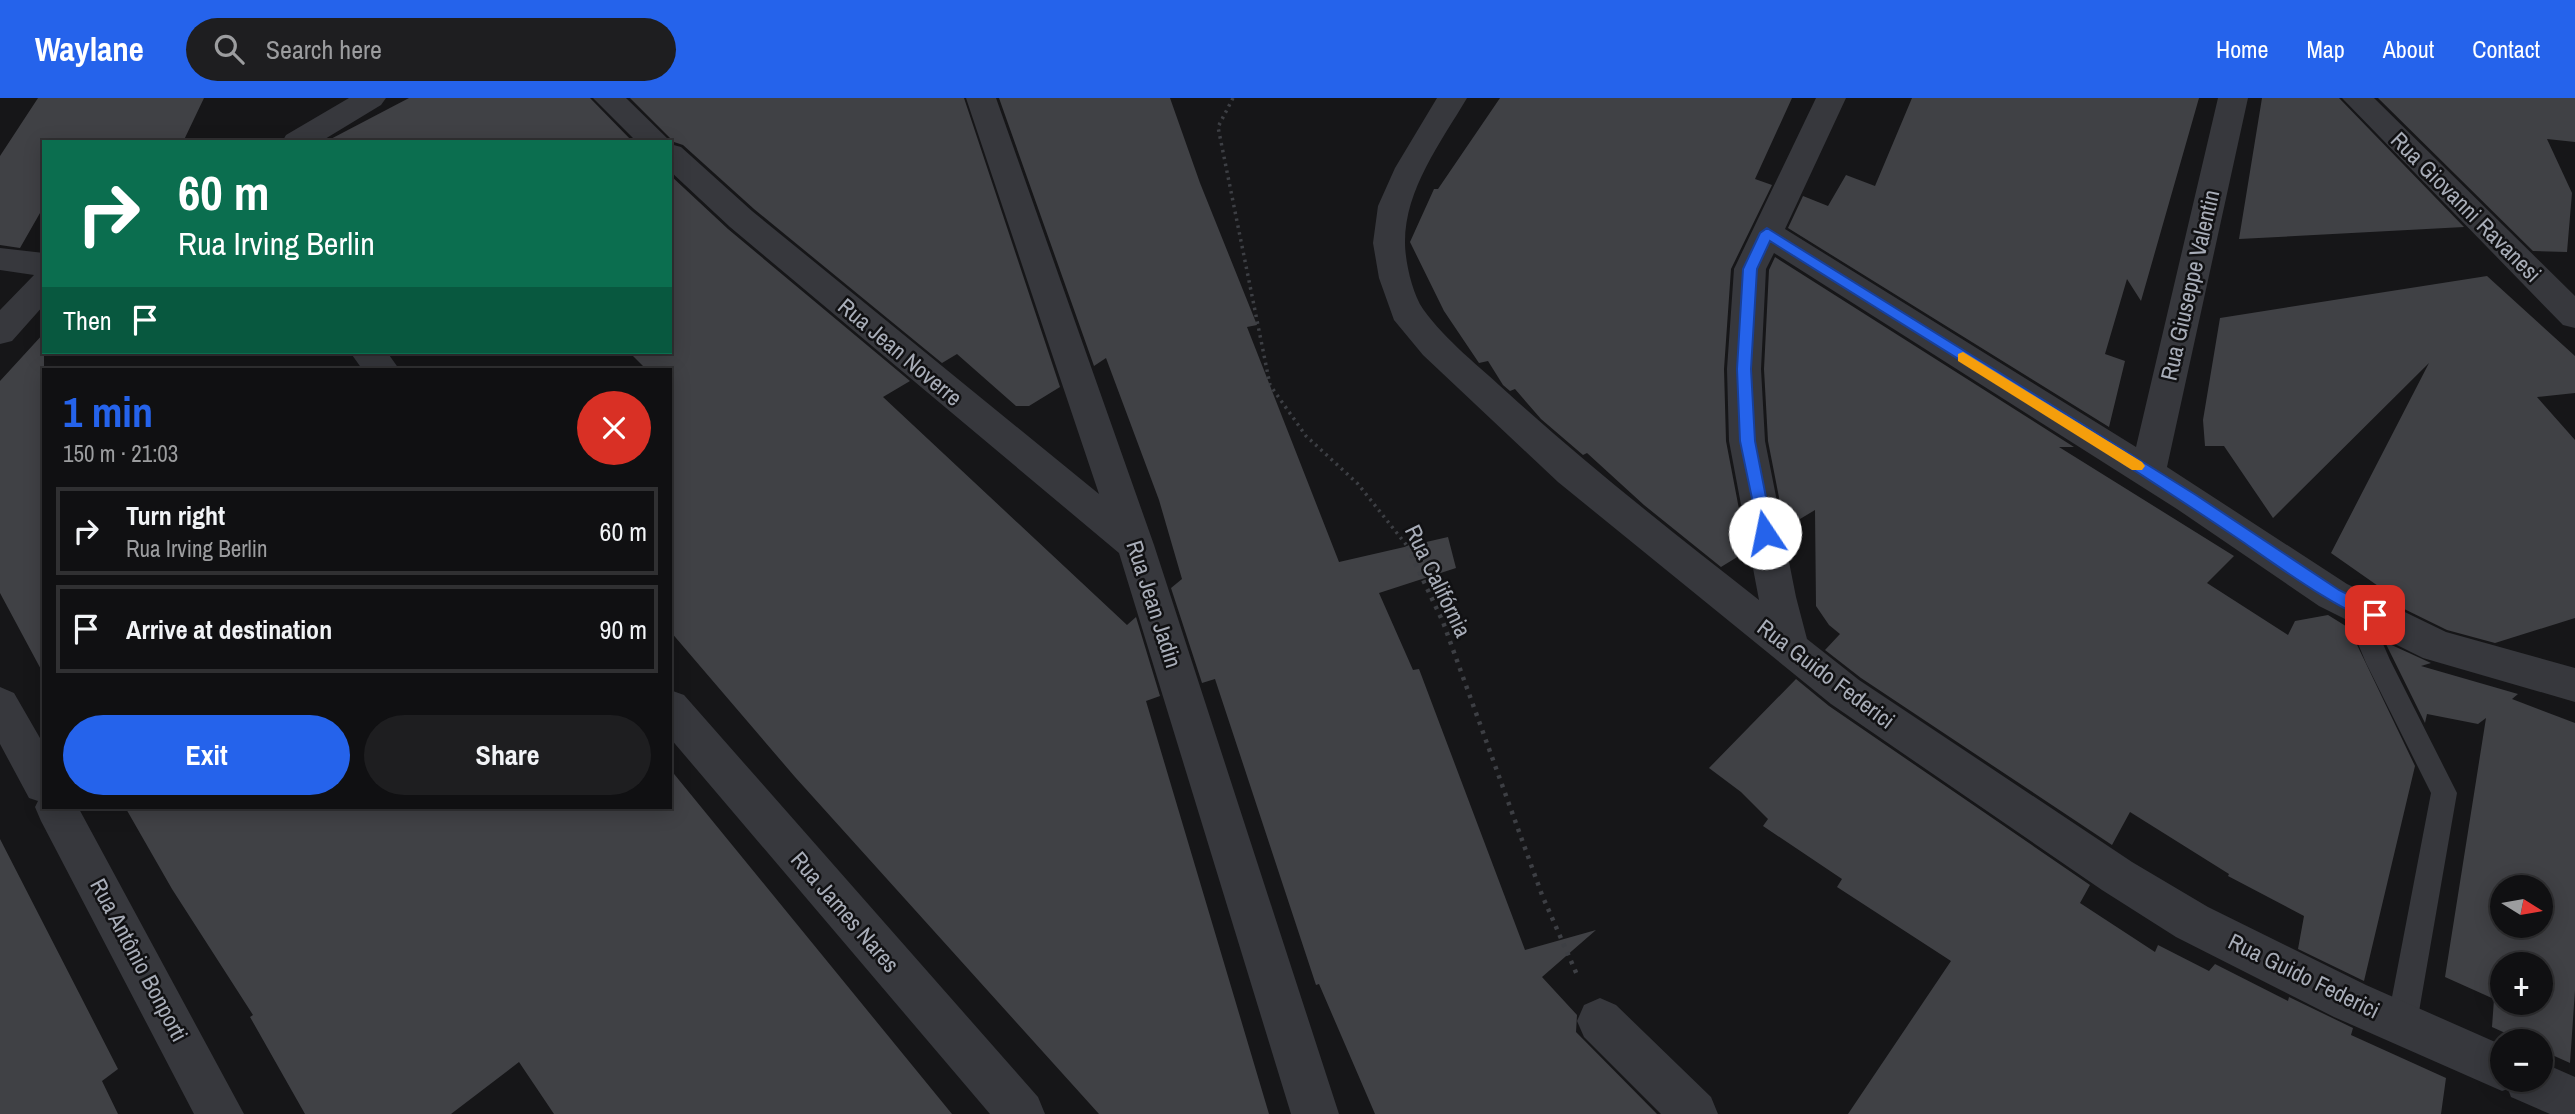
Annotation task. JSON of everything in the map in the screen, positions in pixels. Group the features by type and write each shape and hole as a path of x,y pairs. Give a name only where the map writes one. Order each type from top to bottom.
{"street":[{"path":"305,136 326,98"},
{"path":"305,136 371,98"},
{"path":"608,98 654,140"},
{"name":"Rua Jean Jadin","path":"981,98 1135,545 1315,1114"},
{"name":"Rua Guido Federici","path":"1452,98 1410,168 1394,206 1389,243 1395,278 1406,311 1436,346 1571,472 1845,692 2117,876 2192,922 2350,1001 2490,1063"},
{"path":"1790,648 1777,597 1747,441 1744,369 1750,269 1830,98"},
{"name":"Rua Giuseppe Valentin","path":"2148,473 2232,98"},
{"name":"Rua Giovanni Ravanesi","path":"2357,98 2575,316"},
{"name":"Rua Jean Noverre","path":"672,156 741,219 1135,545"},
{"path":"1767,233 2148,473 2333,595 2437,646 2575,685"},
{"path":"0,259 42,265"},
{"path":"0,332 42,286"},
{"path":"369,354 381,368"},
{"path":"0,705 42,781"},
{"name":"Rua James Nares","path":"672,710 1021,1114"},
{"name":"Rua Antônio Bonporti","path":"57,809 220,1114"},
{"path":"1600,1021 1694,1114"},
{"path":"2553,1091 2575,1101"}],"lane":[{"path":"2354,605 2379,663 2444,793 2402,1023"}],"path":[{"name":"Rua Califórnia","path":"1233,98 1218,127 1270,385 1306,436 1358,484 1405,542 1443,622 1546,906 1600,1021"}],"building":[{"path":"38,98 204,98 184,140 42,140 42,210 20,248 0,245 0,156"},
{"path":"409,98 590,98 631,140 329,140"},
{"path":"630,98 964,98 1060,387 1029,406 1016,406 957,354 942,363 754,209 683,145 674,142"},
{"path":"999,98 1170,98 1200,183 1257,325 1247,327 1339,562 1448,537 1456,568 1379,593 1413,670 1419,669 1525,950 1596,930 1542,977 1577,1015 1576,1032 1657,1114 1375,1114 1319,984 1316,985 1215,679 1202,683 1171,588 1182,579 1159,500 1106,358 1094,366"},
{"path":"1500,98 1792,98 1755,179 1772,185 1731,269 1724,369 1726,441 1747,551 1721,567 1644,505 1587,453 1583,455 1541,419 1515,389 1510,391 1503,385 1488,361 1479,363 1444,311 1410,242 1434,189 1438,189"},
{"path":"1912,98 2199,98 2141,301 2127,279 2105,354 2125,361 2109,427 1788,228 1803,196 1828,206 1846,175 1875,186"},
{"path":"2262,98 2339,98 2464,227 2239,239"},
{"path":"2378,98 2575,98 2575,142 2547,139 2572,193 2567,252 2533,251"},
{"path":"672,177 728,229 910,381 883,397 1127,625 1136,617 1160,696 1146,701 1269,1114 1099,1114 795,777 672,633 672,368 645,368 631,354 672,354"},
{"path":"1775,257 2074,447 2059,447 2234,556 2207,583 2288,635 2295,621 2328,615 2349,628 2415,766 2364,981 2298,949 2304,916 2228,876 2229,874 2130,812 2112,845 1861,678 1825,650 1840,634 1829,625 1816,606 1815,510 1785,528 1768,441 1764,369 1769,270"},
{"path":"2487,276 2575,356 2575,393 2537,397 2575,440 2575,618 2495,643 2447,630 2394,604 2401,602 2331,553 2429,363 2273,518 2224,446 2205,446 2203,420 2220,318"},
{"path":"42,335 42,671 0,593 0,381"},
{"path":"2385,642 2431,663 2421,666 2518,694 2512,699 2575,723 2575,990 2570,1063 2553,1055 2553,1029 2492,1027 2493,1015 2553,1015 2553,952 2490,952 2490,997 2445,977 2486,718 2478,724 2427,714 2425,723"},
{"path":"1796,679 1829,706 2090,885 2080,903 2155,952 2158,945 2209,971 2215,964 2288,1001 2289,997 2353,1028 2351,1035 2446,1078 2441,1114 1848,1114 1951,961 1837,887 1842,879 1763,826 1768,819 1741,792 1709,768"},
{"path":"672,771 952,1114 554,1114 519,1062 451,1114 305,1114 250,1017 253,1015 172,889 126,809 672,809"},
{"path":"0,839 118,1069 102,1081 118,1114 0,1114"}],"slow traffic":[{"path":"1963,357 2137,466"}],"route":[{"path":"1765,533 1747,441 1744,369 1750,269 1767,233 2190,499 2333,595 2375,615"}]}
